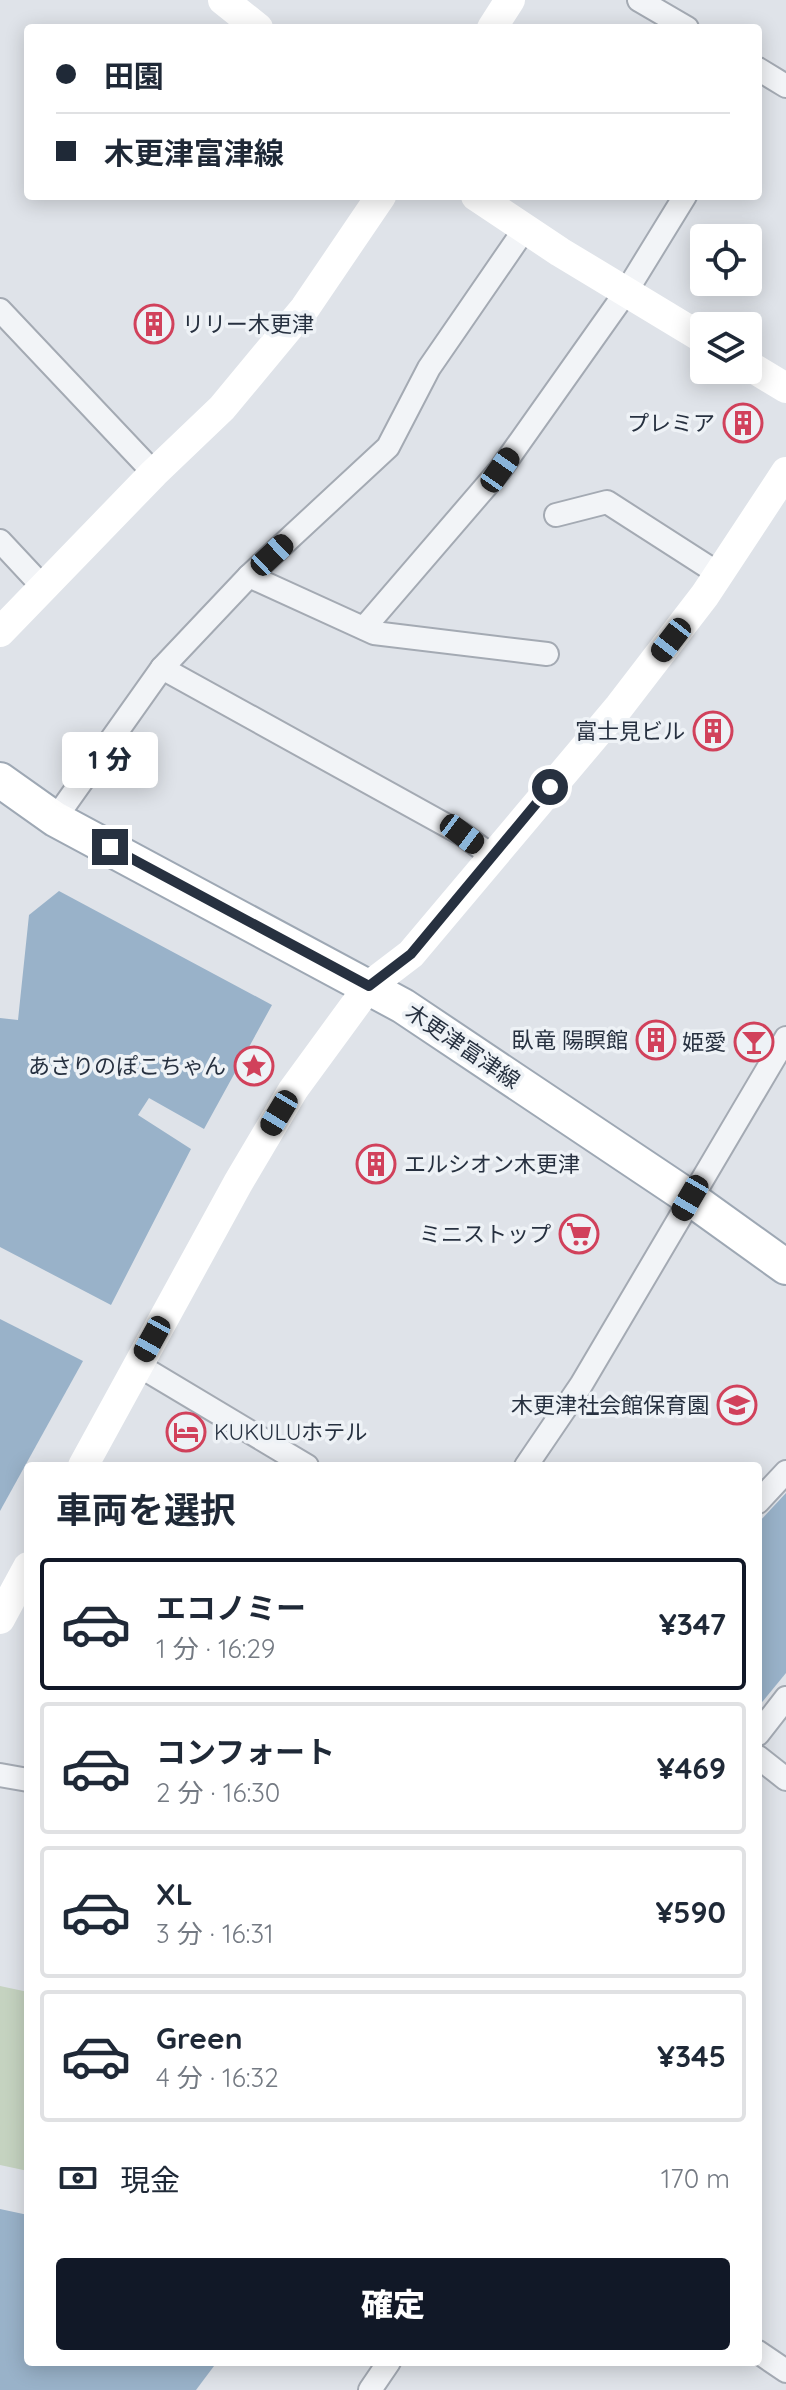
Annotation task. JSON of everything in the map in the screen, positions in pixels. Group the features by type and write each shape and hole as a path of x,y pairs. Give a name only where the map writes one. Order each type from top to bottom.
{"main road":[{"name":"木更津富津線","path":"0,780 55,819 416,1014 690,1198 786,1267"}],"street":[{"path":"223,0 253,24"},
{"path":"495,24 510,0"},
{"path":"639,0 680,24"},
{"path":"762,74 786,86"},
{"path":"0,632 154,473 222,408 305,308 378,200"},
{"path":"482,200 524,230 690,331"},
{"path":"364,628 500,470 626,292 683,200"},
{"path":"55,819 162,668 249,576 388,447 429,368 524,230"},
{"path":"0,310 154,473"},
{"path":"762,373 786,388"},
{"path":"85,1462 238,1183 293,1090 369,986 411,954 609,719 719,574 786,472"},
{"path":"556,515 607,502 719,574"},
{"path":"0,541 43,587"},
{"path":"249,576 374,633 547,654"},
{"path":"162,668 462,834 492,856"},
{"path":"529,1462 581,1385 786,1038"},
{"path":"138,1365 300,1462"},
{"path":"762,1498 786,1472"},
{"path":"0,1619 24,1574"},
{"path":"762,1729 786,1698"},
{"path":"762,1760 786,1779"},
{"path":"0,1775 24,1779"},
{"path":"762,2355 786,2371"},
{"path":"370,2390 386,2366"}],"green space":[{"path":"0,1986 24,1991 24,2170 0,2165"}],"water":[{"path":"59,891 272,1005 204,1129 149,1098 138,1115 191,1149 111,1305 0,1247 0,1018 18,1020 29,915"},
{"path":"0,1319 83,1361 27,1462 24,1462 24,1468 0,1511"},
{"path":"786,1493 786,1673 762,1702 762,1519"},
{"path":"0,2209 24,2214 24,2366 214,2366 196,2390 0,2390"}],"place":[{"name":"リリー木更津","path":"154,324"},
{"name":"プレミア","path":"743,423"},
{"name":"富士見ビル","path":"713,731"},
{"name":"臥竜 陽瞑館","path":"656,1040"},
{"name":"姫愛","path":"754,1042"},
{"name":"あさりのぽこちゃん","path":"254,1066"},
{"name":"エルシオン木更津","path":"376,1164"},
{"name":"ミニストップ","path":"579,1234"},
{"name":"木更津社会館保育園","path":"737,1405"},
{"name":"KUKULUホテル","path":"186,1432"}],"route":[{"path":"110,847 369,986 411,954 550,787"}]}
